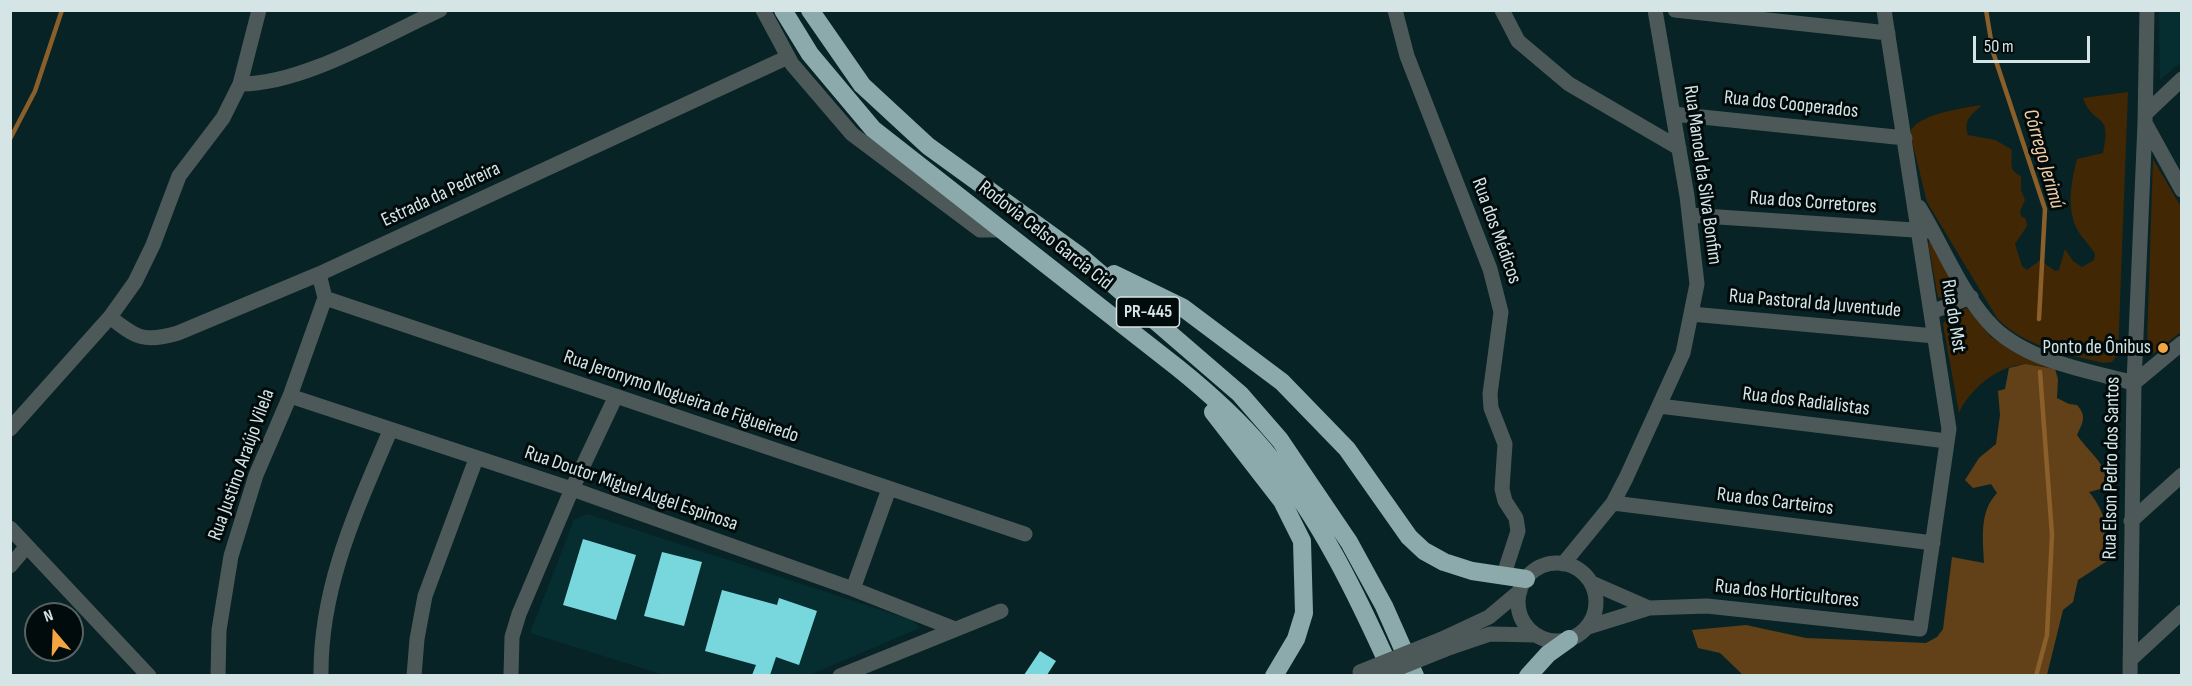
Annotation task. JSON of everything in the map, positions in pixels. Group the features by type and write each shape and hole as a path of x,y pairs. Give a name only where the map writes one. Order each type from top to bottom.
{"highway":[{"name":"Rodovia Celso Garcia Cid","path":"783,10 810,54 873,129 1178,368 1212,397 1264,449 1298,494 1366,615 1393,675"},
{"name":"Rodovia Celso Garcia Cid","path":"810,10 862,85 928,146 1080,256 1240,394 1280,440 1349,542 1384,606 1415,675"},
{"path":"1080,256 1182,307 1282,382 1347,449 1409,537 1424,551 1444,562 1472,571 1504,574 1523,585"},
{"path":"1178,368 1282,501 1302,541 1304,613 1296,639 1274,675"},
{"path":"1528,675 1548,654 1569,639"}],"street":[{"path":"10,429 110,317 145,263 179,176 223,118 240,84 260,10"},
{"path":"240,84 264,84 297,76 440,10"},
{"path":"764,10 788,57 852,134 980,231 1000,230"},
{"name":"Rua dos Médicos","path":"1395,10 1407,56 1490,269 1501,312 1490,394 1491,408 1505,444 1502,489 1505,501 1516,518 1518,531 1504,574"},
{"path":"1502,10 1518,41 1569,84 1679,148"},
{"name":"Rua Manoel da Silva Bonfim","path":"1563,564 1612,503 1659,406 1683,353 1696,284 1679,148 1655,10"},
{"path":"1675,10 1888,33"},
{"name":"Rua do Mst","path":"1884,10 1914,201 1926,231 1931,312 1949,429 1920,629"},
{"name":"Rua Elson Pedro dos Santos","path":"2130,668 2134,383 2146,118 2147,10"},
{"name":"Estrada da Pedreira","path":"110,317 131,335 155,340 178,333 319,274 788,57"},
{"path":"2181,79 2146,118 2181,190"},
{"name":"Rua dos Cooperados","path":"1673,114 1905,138"},
{"name":"Rua dos Corretores","path":"1689,215 1926,231"},
{"path":"1926,231 1995,328 2018,345 2061,363 2134,383 2181,343"},
{"path":"319,274 325,298"},
{"path":"1931,312 1971,297"},
{"name":"Rua Justino Araújo Vilela","path":"218,675 219,630 231,556 256,475 290,396 325,298"},
{"name":"Rua Jeronymo Nogueira de Figueiredo","path":"325,298 615,398 1025,534"},
{"name":"Rua Pastoral da Juventude","path":"1691,314 1935,336"},
{"name":"Rua Doutor Miguel Augel Espinosa","path":"290,396 390,431 572,489 853,589 955,628"},
{"path":"511,675 512,638 519,614 572,489 615,398"},
{"name":"Rua dos Radialistas","path":"1659,406 1947,441"},
{"path":"321,675 321,641 327,600 354,516 390,431"},
{"path":"414,675 417,639 425,596 476,459"},
{"path":"2131,521 2181,475"},
{"path":"853,589 890,489"},
{"name":"Rua dos Carteiros","path":"1612,503 1933,543"},
{"path":"10,528 149,675"},
{"path":"10,566 27,546"},
{"path":"1356,674 1444,644 1490,634 1536,635 1552,641 1569,639 1588,627 1596,606 1592,583 1581,571 1563,564 1545,565 1489,617 1444,644 1379,675"},
{"name":"Rua dos Horticultores","path":"1592,583 1649,608"},
{"path":"1523,585 1519,611 1522,620 1536,635"},
{"name":"Rua dos Horticultores","path":"1588,627 1649,608 1707,606 1920,629"},
{"path":"840,675 1001,611"},
{"path":"2130,668 2181,612"}],"shaded area":[{"path":"2159,11 2182,11 2181,62 2160,80"},
{"path":"2128,92 2118,354 2112,362 2104,363 2033,343 2008,328 1997,318 1927,202 1910,133 1914,126 1930,117 1952,110 1982,105 1967,122 1968,135 1995,140 2011,149 2012,168 2021,176 2021,190 2025,200 2020,211 2021,216 2026,219 2027,226 2015,244 2022,266 2027,270 2040,260 2055,271 2059,270 2065,249 2073,261 2082,267 2094,260 2095,254 2074,223 2071,205 2073,177 2077,159 2103,153 2106,130 2104,124 2087,107 2083,98"},
{"path":"2153,159 2181,207 2182,331 2153,354 2147,350 2147,346"},
{"path":"1930,241 1958,289 1942,298 1938,297 1928,243"},
{"path":"1967,308 1991,337 2014,352 2055,369 2017,365 1999,372 1982,383 1968,397 1959,413 1943,324 1949,314"},
{"path":"2025,364 2055,369 2058,379 2057,398 2077,405 2082,412 2083,419 2077,435 2099,462 2109,481 2104,488 2089,492 2106,525 2107,561 2078,580 2073,602 2063,610 2047,675 1743,675 1720,653 1698,648 1692,630 1746,625 1806,638 1926,643 1937,637 1943,629 1952,557 1984,563 1983,526 1987,508 1997,493 1991,484 1973,488 1965,480 1979,458 1996,444 2000,415 1998,391 2005,389 2009,368"},
{"path":"587,514 912,620 920,628 807,676 664,675 530,633 574,520"}],"building":[{"path":"583,539 636,555 616,620 563,605"},
{"path":"662,552 702,562 684,626 644,616"},
{"path":"722,590 777,605 779,598 817,611 799,665 776,657 770,675 752,675 756,665 705,651"},
{"path":"1040,651 1056,661 1047,675 1024,675"}],"waterway":[{"path":"10,139 35,91 62,10"},
{"name":"Córrego Jerimú","path":"1986,10 1993,52 2045,209 2039,319"},
{"name":"Córrego Jerimú","path":"2036,676 2047,635 2052,535 2040,372"}],"place":[{"name":"Ponto de Ônibus","path":"2163,348"}]}
